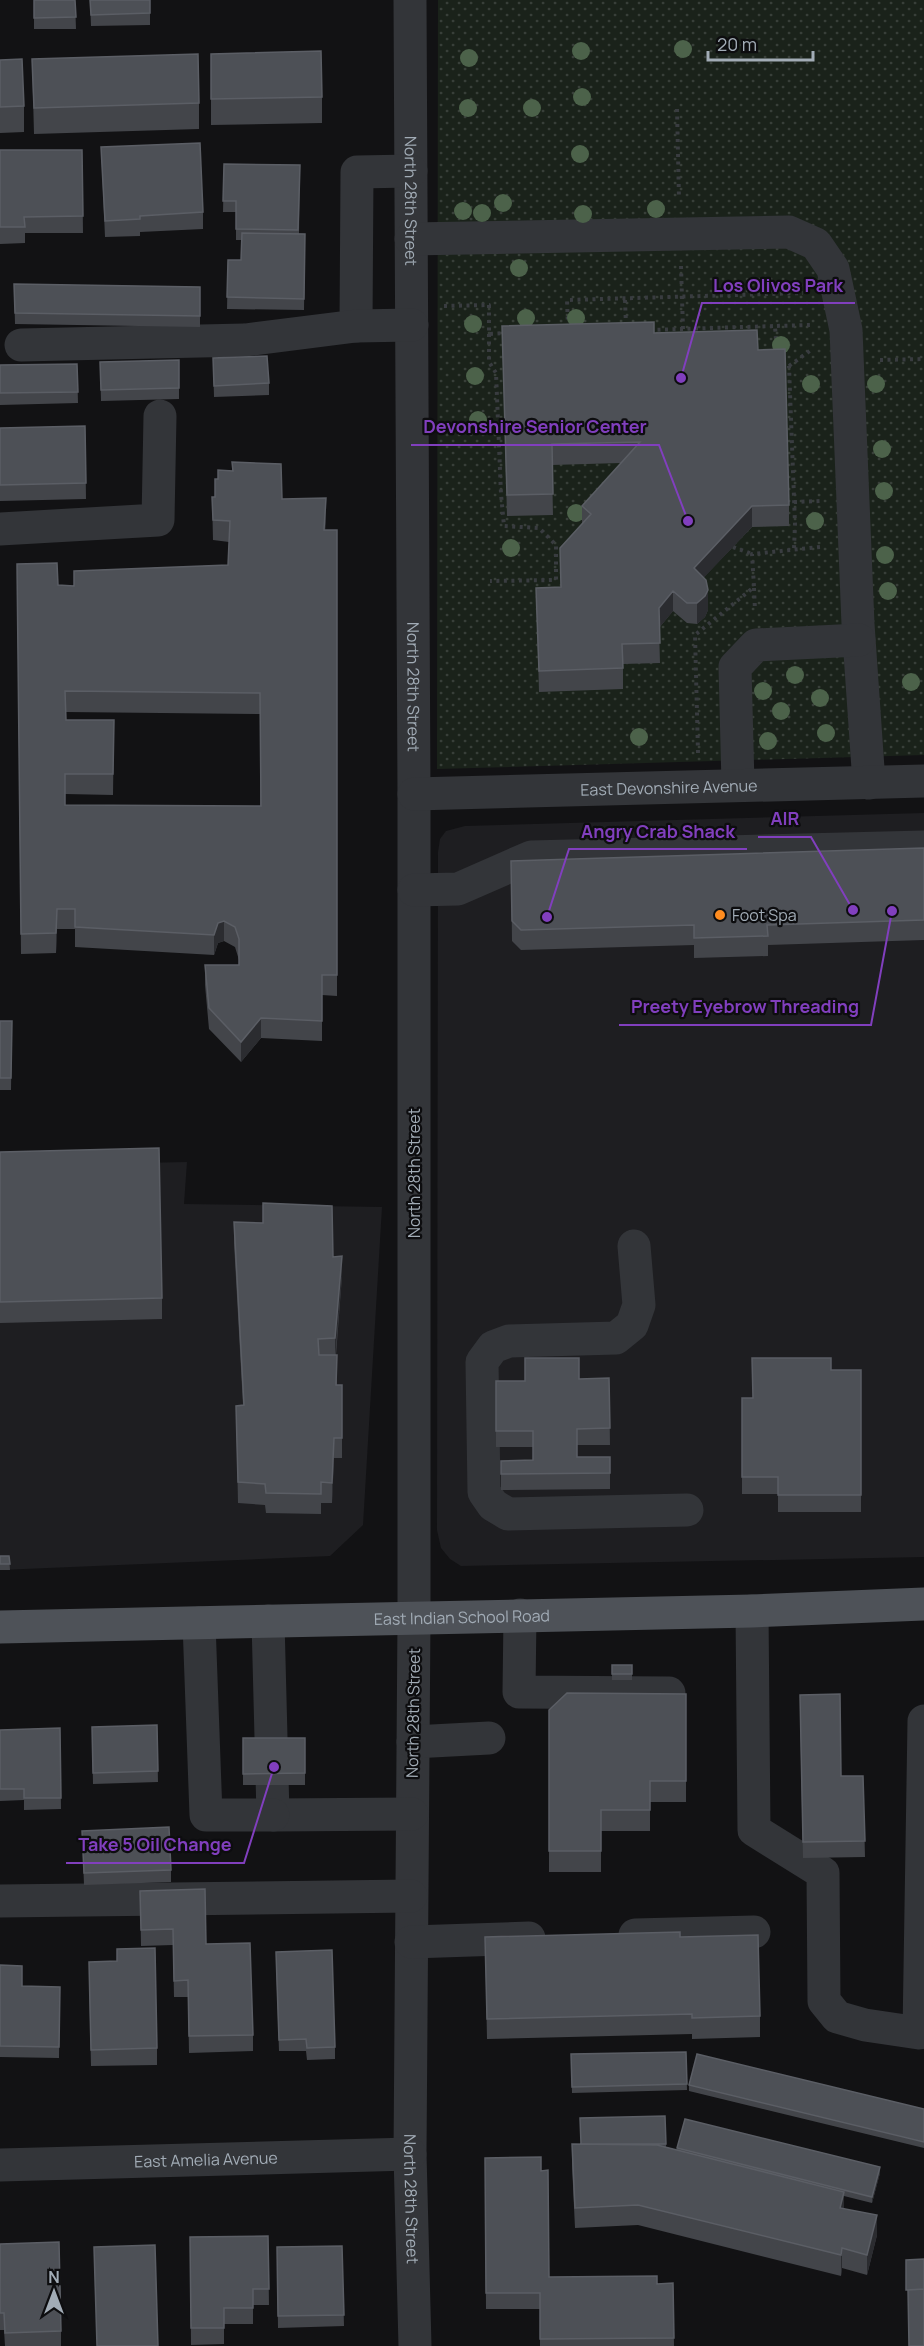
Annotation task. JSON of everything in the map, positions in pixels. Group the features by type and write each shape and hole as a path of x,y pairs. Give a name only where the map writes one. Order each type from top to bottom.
{"main road":[{"name":"East Indian School Road","path":"0,1627 752,1611 924,1604"}],"street":[{"name":"North 28th Street","path":"410,0 414,794 414,1618 410,2154 415,2346"},
{"path":"356,326 357,172 411,171"},
{"path":"411,239 789,232 816,244 833,269 846,330 859,640 868,783"},
{"path":"21,345 245,340 356,326 412,316"},
{"path":"0,529 158,520 160,416"},
{"path":"738,784 735,667 756,645 859,640"},
{"name":"East Devonshire Avenue","path":"414,794 924,781"},
{"path":"414,890 458,889 531,857 924,847"},
{"path":"634,1246 639,1305 632,1325 616,1338 509,1341 493,1347 482,1362 484,1492 493,1505 508,1514 687,1510"},
{"path":"752,1611 754,1830 823,1873 824,2001 837,2016 865,2025 919,2033 924,1721"},
{"path":"519,1615 519,1692 669,1693"},
{"path":"268,1621 273,1815"},
{"path":"199,1623 207,1815 412,1814"},
{"path":"413,1742 489,1738"},
{"path":"0,1901 411,1896"},
{"path":"611,1936 754,1932"},
{"path":"411,1942 563,1937"},
{"name":"East Amelia Avenue","path":"0,2165 410,2154"}],"path":[{"path":"569,332 567,300 812,293"},
{"path":"625,300 627,330"},
{"path":"412,316 489,305 489,362 496,373 504,526 539,528 556,545 556,580 490,581"},
{"path":"649,330 818,325"},
{"path":"775,326 777,363 789,366 818,345"},
{"path":"489,334 512,333"},
{"path":"876,360 924,359"},
{"path":"789,366 794,549"},
{"path":"733,547 752,554"}],"shaded area":[{"path":"438,0 924,0 924,755 437,769"},
{"path":"924,813 924,1557 461,1566 450,1559 441,1548 437,1530 438,852 440,839 446,831 465,826"},
{"path":"187,1162 184,1204 382,1207 363,1525 330,1556 0,1570 0,1166"}],"building":[{"path":"34,0 75,0 76,17 34,18"},
{"path":"90,0 150,0 150,13 91,15"},
{"path":"321,51 322,97 211,99 211,54"},
{"path":"198,54 199,103 34,108 32,59"},
{"path":"22,59 24,106 0,107 0,60"},
{"path":"200,143 203,212 105,221 101,147"},
{"path":"0,150 82,150 83,216 24,217 25,227 0,227"},
{"path":"224,164 300,165 298,230 236,229 236,201 223,201"},
{"path":"242,233 305,234 304,299 227,297 228,260 241,260"},
{"path":"14,284 200,287 200,316 15,313"},
{"path":"654,322 654,333 757,330 758,350 785,349 789,505 752,506 694,568 706,580 708,590 705,596 697,603 687,603 673,591 659,608 660,643 622,644 623,668 539,671 536,588 561,587 560,548 591,514 582,506 640,442 552,444 553,494 507,495 502,326"},
{"path":"267,356 269,383 214,386 213,358"},
{"path":"179,360 179,388 101,390 100,362"},
{"path":"77,364 78,392 0,393 0,365"},
{"path":"85,426 86,483 0,485 0,428"},
{"path":"232,462 281,464 282,499 326,498 324,530 337,530 337,975 322,975 322,1021 261,1018 241,1042 209,1008 205,965 239,965 239,939 235,927 224,921 218,923 214,935 75,927 75,909 57,909 56,933 21,934 17,564 57,563 58,585 74,586 74,571 228,565 230,521 213,520 212,497 215,497 215,479 218,479 218,470 233,471","holes":["65,691 260,693 261,806 65,805 65,774 113,774 114,720 66,720"]},
{"path":"924,848 924,920 767,925 768,936 694,938 694,925 521,930 512,921 511,861"},
{"path":"0,1021 12,1021 11,1078 0,1078"},
{"path":"159,1148 162,1298 0,1302 0,1152"},
{"path":"263,1203 332,1206 333,1257 342,1256 335,1338 318,1339 319,1355 337,1355 336,1385 342,1385 342,1438 334,1438 332,1483 321,1482 321,1494 266,1493 265,1484 238,1482 236,1406 244,1405 234,1222 263,1223"},
{"path":"525,1358 579,1358 579,1379 609,1378 610,1428 577,1429 577,1457 610,1457 610,1473 501,1474 501,1461 533,1460 533,1431 496,1431 496,1381 525,1381"},
{"path":"752,1358 831,1358 831,1370 861,1370 861,1495 778,1495 778,1477 742,1477 742,1398 753,1398"},
{"path":"0,1556 9,1556 10,1564 0,1564"},
{"path":"612,1665 632,1665 632,1674 612,1674"},
{"path":"567,1693 686,1694 686,1781 650,1781 650,1810 601,1810 601,1851 549,1851 549,1710"},
{"path":"840,1694 841,1776 863,1776 865,1841 803,1842 800,1695"},
{"path":"157,1725 158,1771 93,1773 92,1727"},
{"path":"60,1728 61,1798 24,1798 24,1789 0,1789 0,1730"},
{"path":"243,1738 305,1738 305,1773 243,1774"},
{"path":"169,1827 171,1870 84,1873 82,1831"},
{"path":"205,1889 206,1944 250,1943 253,2035 189,2036 188,1980 174,1981 173,1929 141,1930 140,1891"},
{"path":"680,1932 680,1937 758,1935 760,2016 692,2018 692,2014 487,2019 485,1937"},
{"path":"155,1948 157,2048 91,2050 89,1962 117,1961 117,1949"},
{"path":"332,1950 335,2047 307,2048 306,2039 279,2040 276,1952"},
{"path":"0,1965 22,1966 22,1986 60,1987 59,2047 0,2046"},
{"path":"686,2052 687,2084 572,2087 571,2054"},
{"path":"697,2054 924,2109 924,2142 689,2085"},
{"path":"665,2116 666,2144 581,2144 580,2118"},
{"path":"685,2119 880,2167 872,2197 677,2148"},
{"path":"572,2144 657,2145 844,2192 840,2208 877,2215 867,2255 842,2248 841,2255 638,2205 575,2208"},
{"path":"541,2157 541,2171 548,2170 549,2277 657,2276 657,2284 673,2283 674,2338 540,2339 540,2293 486,2293 485,2158"},
{"path":"268,2236 269,2289 253,2289 253,2308 224,2308 224,2328 191,2328 190,2237"},
{"path":"59,2242 61,2331 5,2333 4,2313 0,2313 0,2244"},
{"path":"155,2245 158,2346 97,2346 94,2247"},
{"path":"342,2246 344,2315 278,2316 277,2247"},
{"path":"924,2259 924,2289 906,2290 906,2260"},
{"path":"924,2289 924,2346 909,2346 908,2290"}],"place":[{"name":"Los Olivos Park","path":"681,378"},
{"name":"Devonshire Senior Center","path":"688,521"},
{"name":"AIR","path":"853,910"},
{"name":"Preety Eyebrow Threading","path":"892,911"},
{"name":"Foot Spa","path":"720,915"},
{"name":"Angry Crab Shack","path":"547,917"},
{"name":"Take 5 Oil Change","path":"274,1767"}]}
